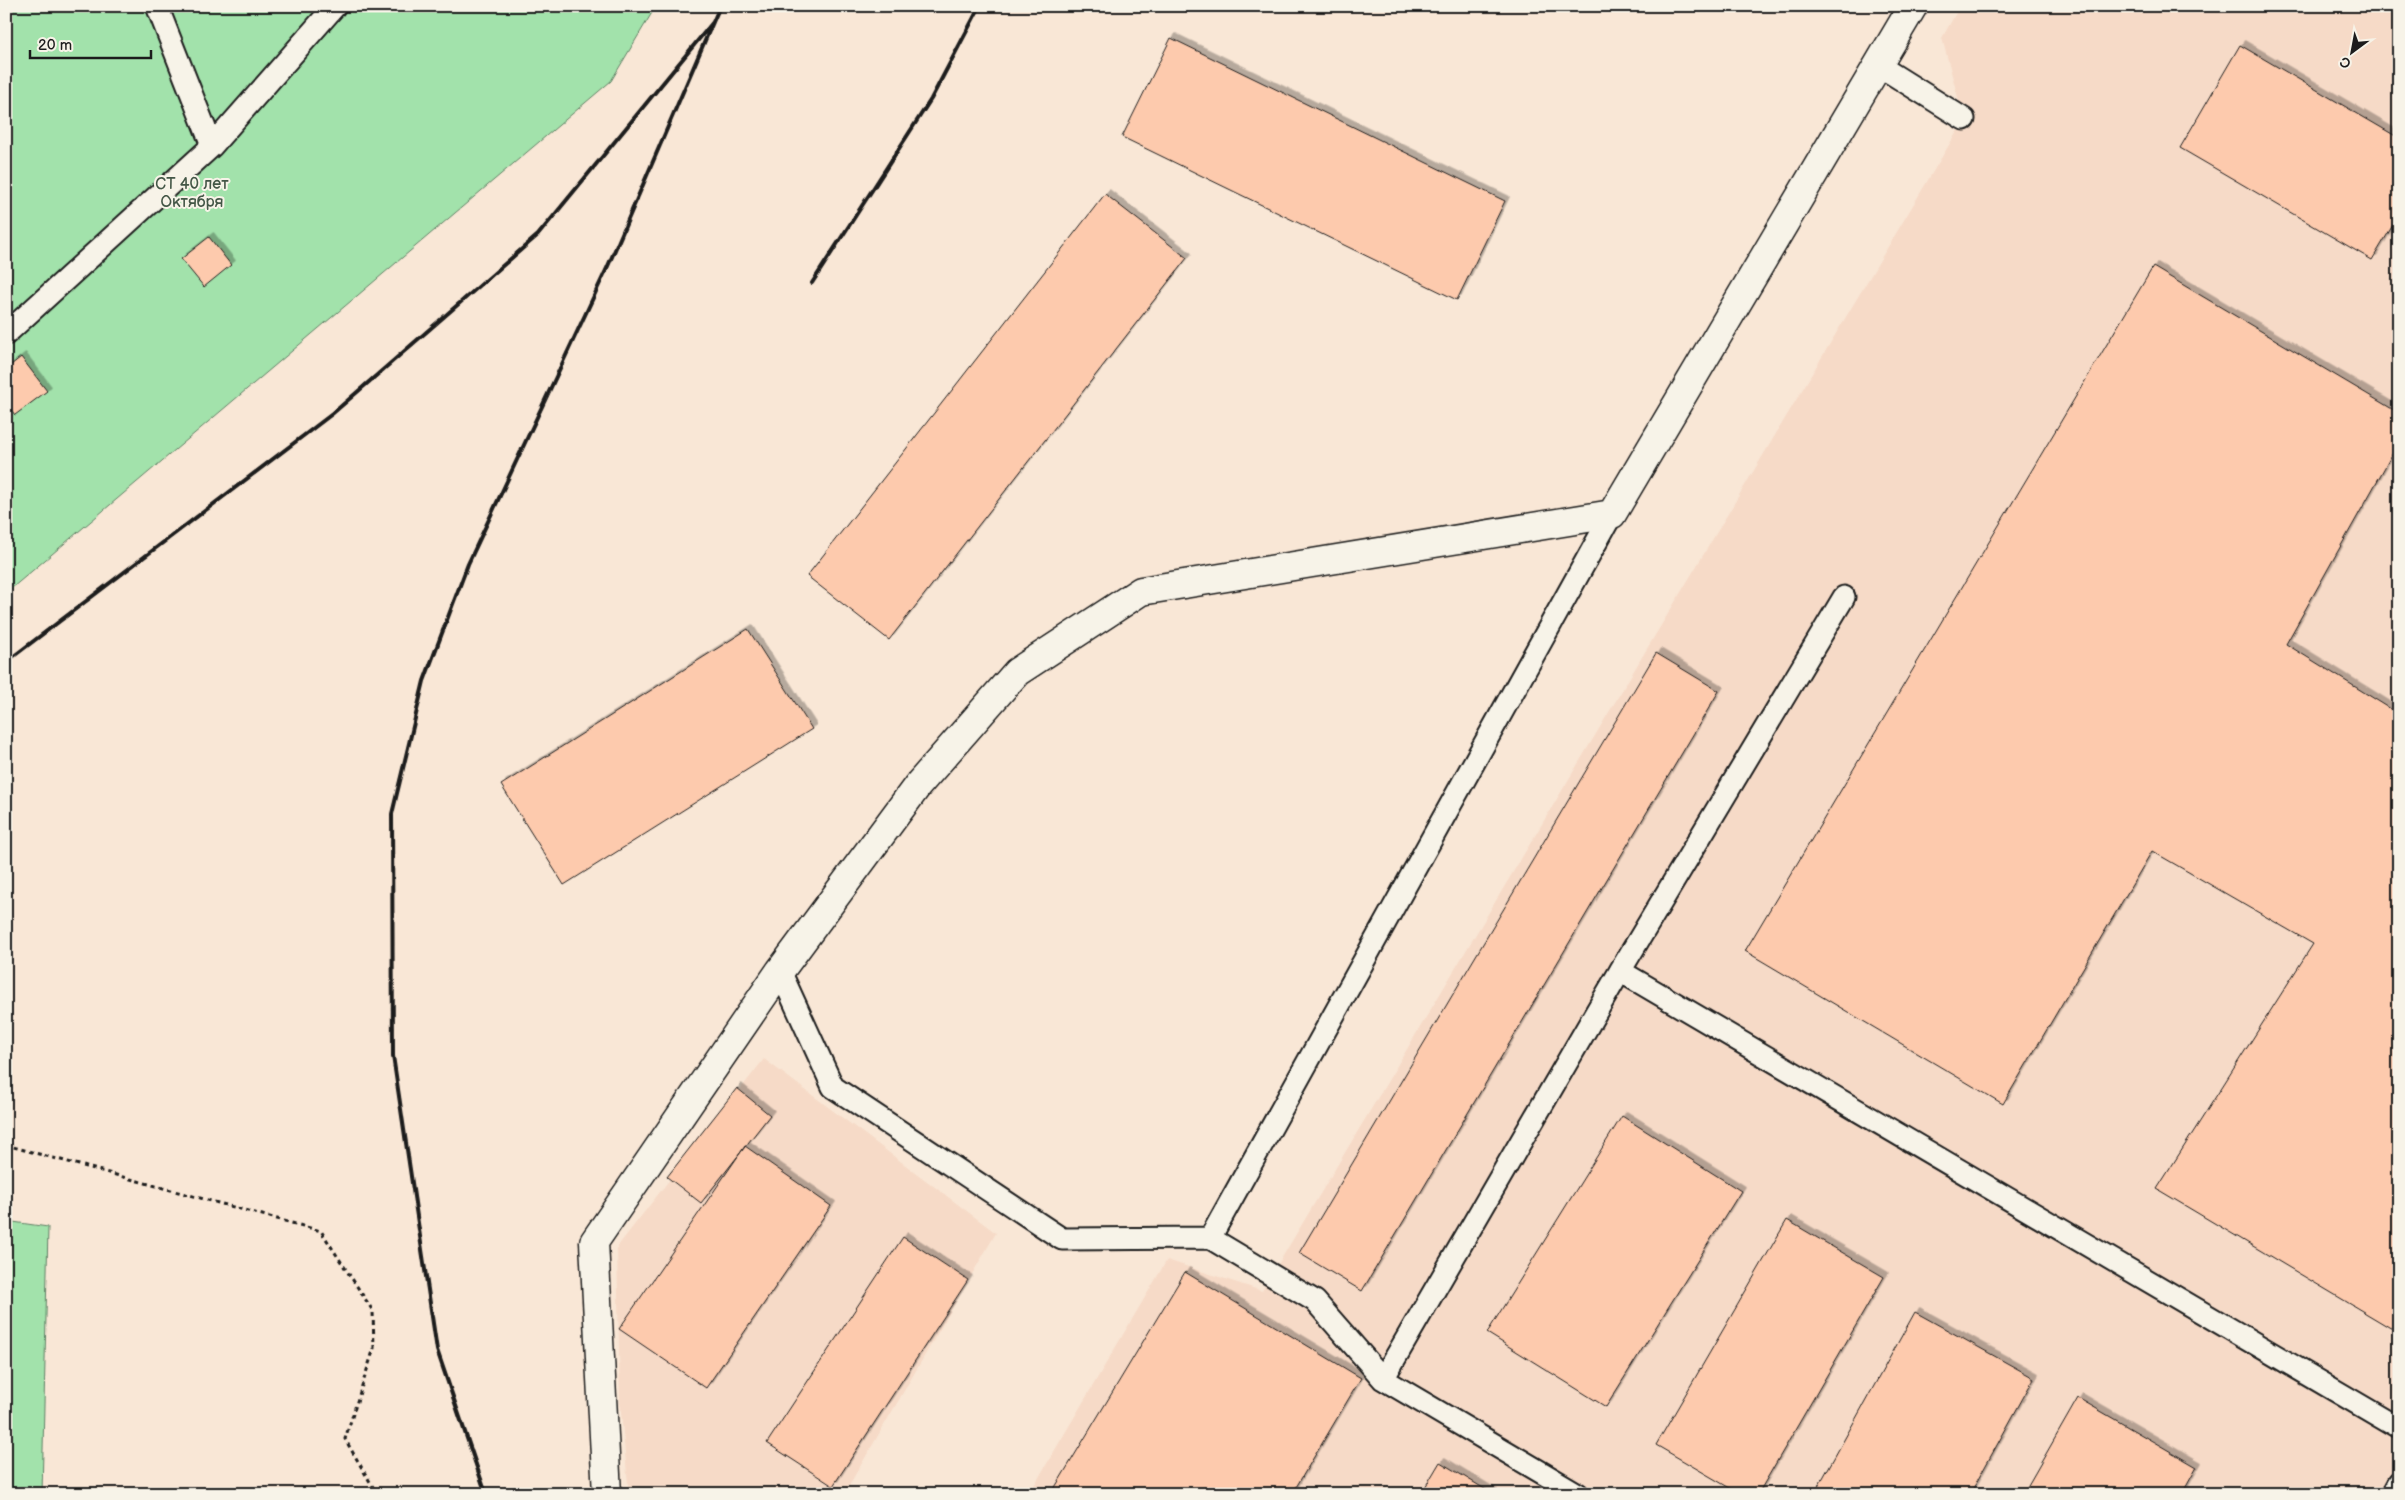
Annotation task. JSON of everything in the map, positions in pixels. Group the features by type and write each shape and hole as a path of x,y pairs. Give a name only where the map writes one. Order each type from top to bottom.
{"street":[{"path":"607,1494 594,1242 780,971 918,785 1017,672 1141,590 1612,514 1913,6"}],"lane":[{"path":"157,6 212,146"},
{"path":"6,334 212,146 335,6"},
{"path":"1878,65 1964,120"},
{"path":"1210,1238 1612,514"},
{"path":"1384,1380 1620,971 1844,597"},
{"path":"780,971 833,1087 1062,1239 1210,1238 1316,1301 1384,1380 1578,1494"},
{"path":"1620,971 2399,1428"},
{"path":"2392,1494 2399,1483"}],"path":[{"path":"6,1145 321,1231 373,1311 374,1348 345,1439 377,1494"}],"shaded area":[{"path":"1960,6 2399,6 2399,1494 1029,1494 1167,1260 1262,1291 1964,120 1942,38"},
{"path":"764,1059 996,1233 844,1494 629,1494 620,1402 617,1247"}],"green space":[{"name":"СТ 40 лет Октября","path":"6,6 656,6 611,81 6,593"},
{"path":"6,1221 48,1227 42,1494 6,1494"}],"building":[{"path":"1171,38 1505,201 1457,300 1122,137"},
{"path":"2240,45 2399,138 2399,215 2372,260 2180,148"},
{"path":"1105,194 1187,258 889,640 807,576"},
{"path":"209,237 231,265 204,287 181,259"},
{"path":"2153,267 2399,413 2399,442 2286,644 2399,714 2399,1333 2157,1189 2313,944 2152,851 2003,1104 1745,951"},
{"path":"21,357 47,391 15,415 6,403 6,369"},
{"path":"748,629 812,729 564,885 501,785"},
{"path":"1656,653 1719,691 1362,1291 1299,1253"},
{"path":"737,1088 770,1115 701,1203 667,1177"},
{"path":"1622,1116 1741,1191 1606,1407 1487,1333"},
{"path":"745,1146 831,1206 706,1388 619,1329"},
{"path":"1787,1220 1884,1277 1758,1494 1740,1494 1656,1445"},
{"path":"903,1237 968,1280 833,1486 767,1443"},
{"path":"1185,1272 1361,1378 1292,1494 1051,1494"},
{"path":"1915,1312 2034,1378 1970,1494 1814,1494"},
{"path":"2078,1398 2197,1467 2182,1494 2023,1494"},
{"path":"1440,1462 1493,1494 1421,1494"}],"railway":[{"path":"6,662 332,414 538,235 713,22 720,6"},
{"path":"812,283 931,99 980,6"},
{"path":"486,1494 437,1350 393,1056 392,814 424,681 468,564 608,266 713,22"}]}
